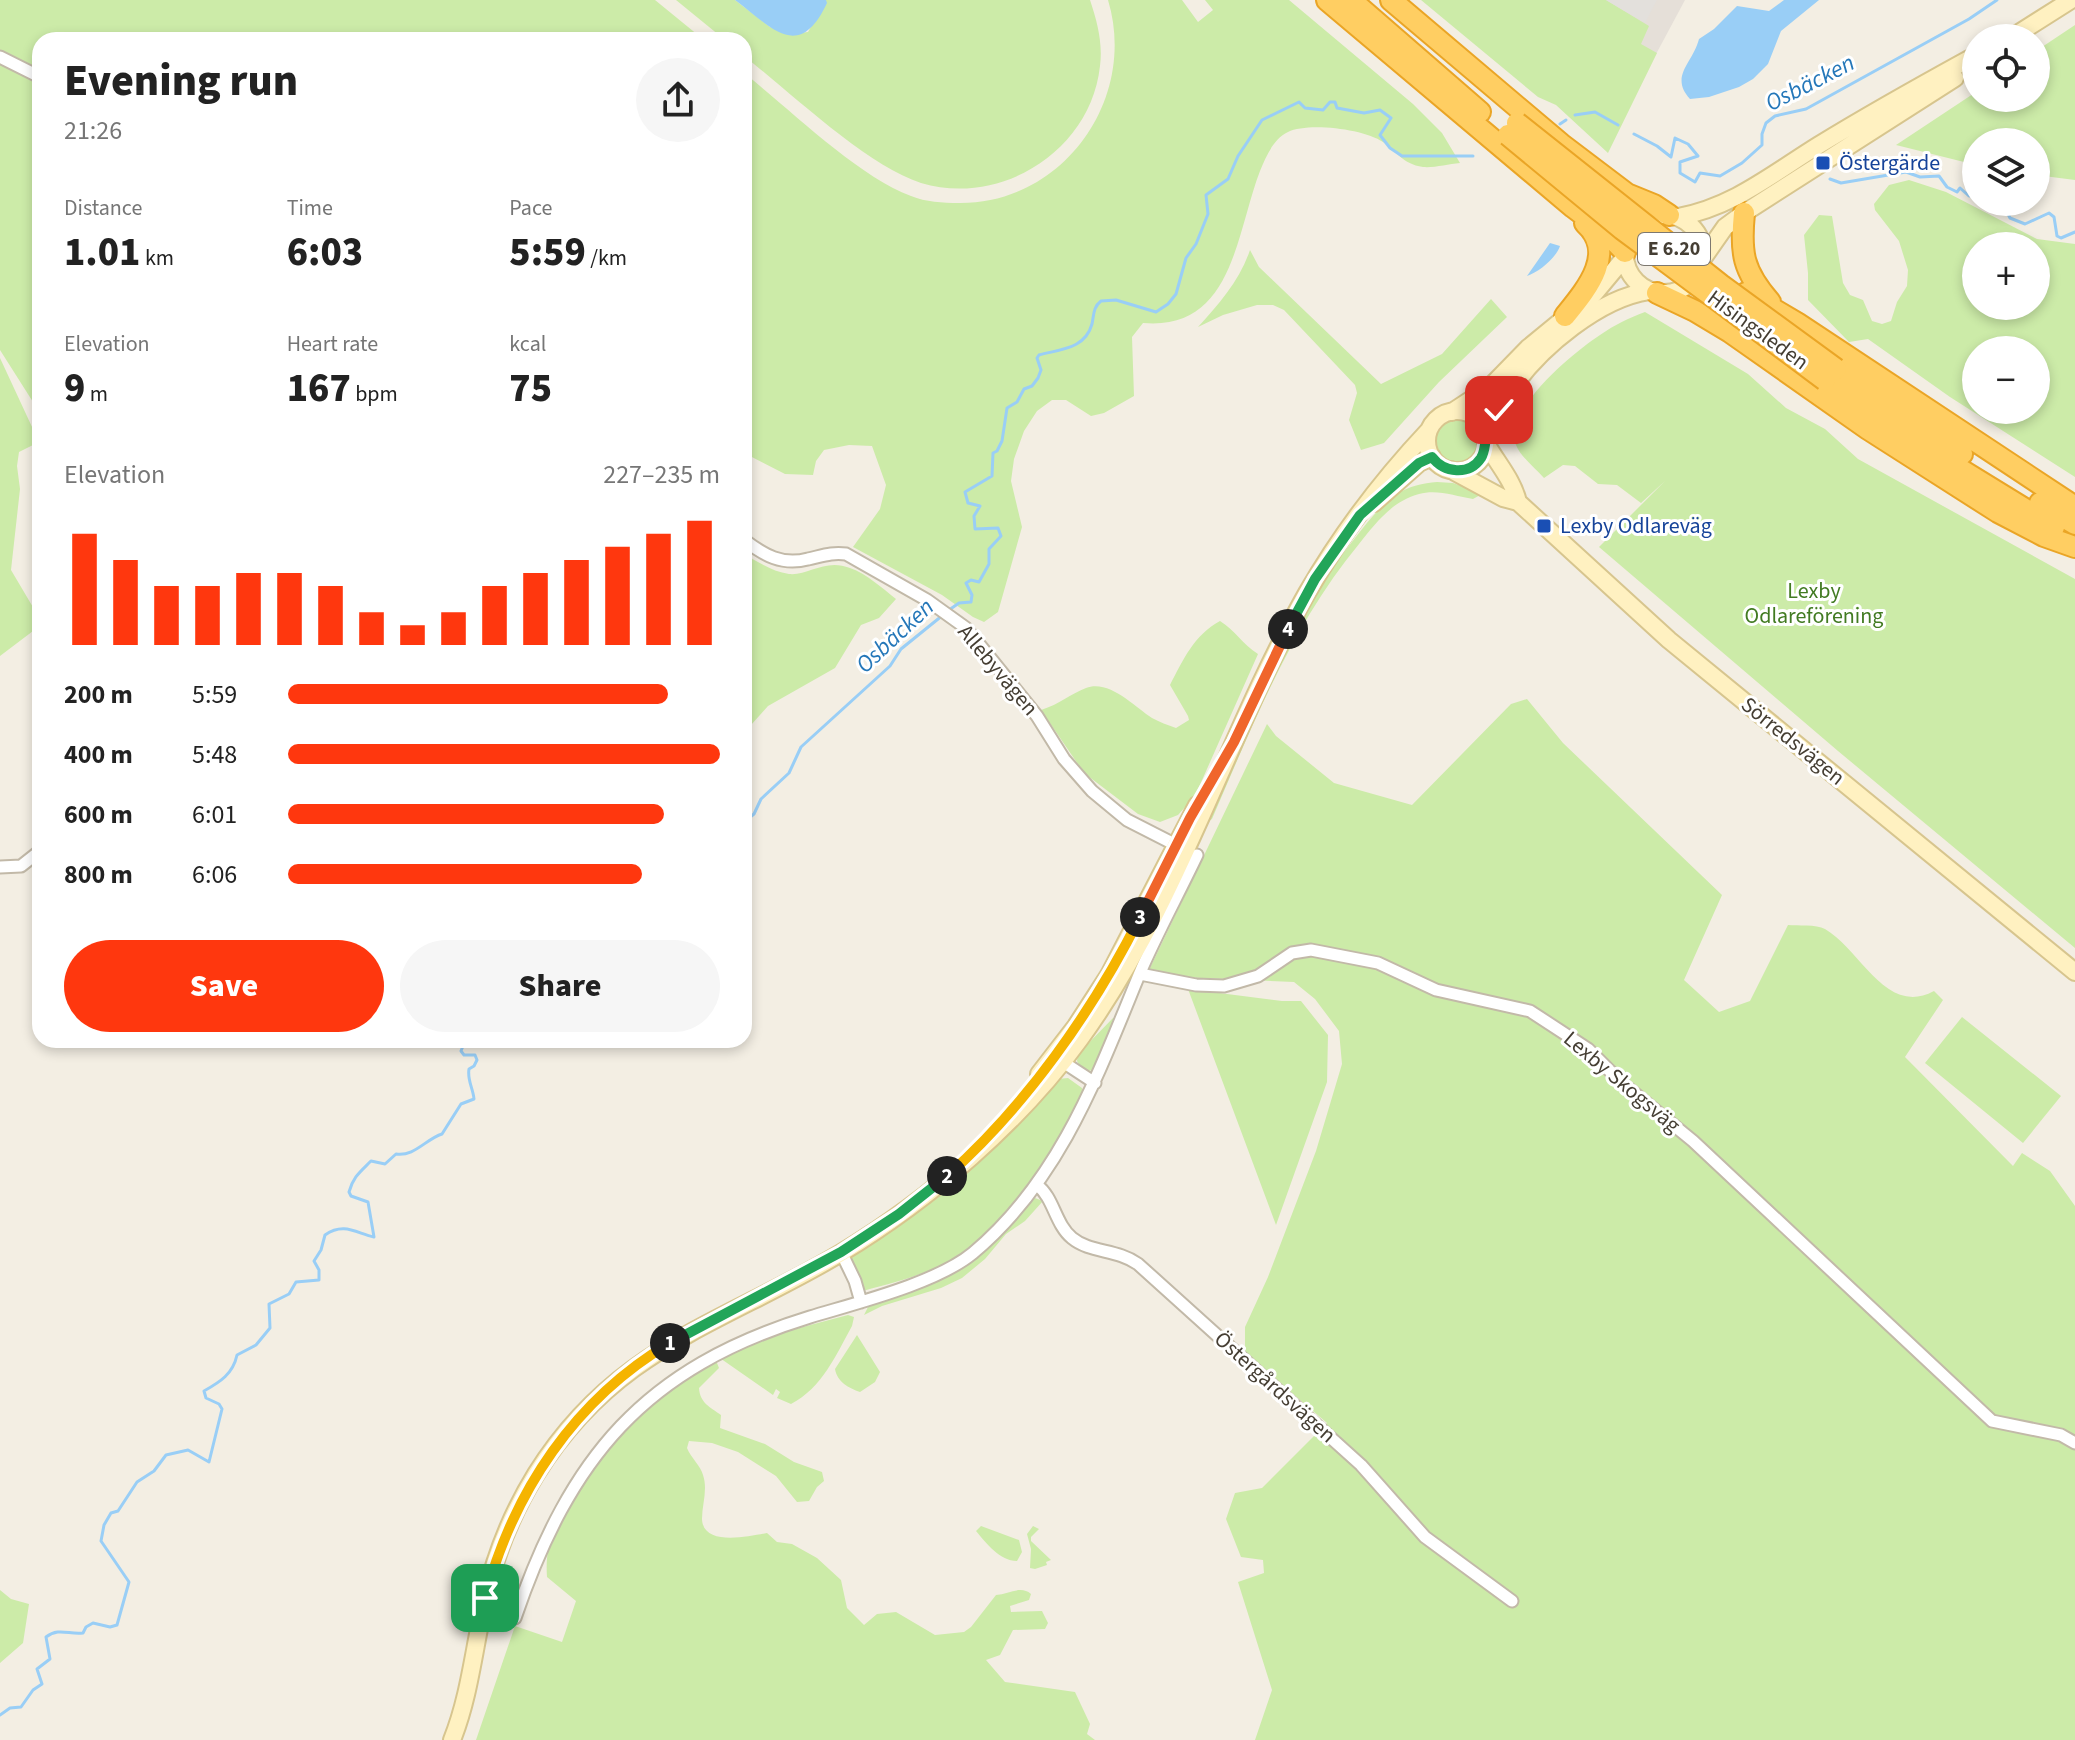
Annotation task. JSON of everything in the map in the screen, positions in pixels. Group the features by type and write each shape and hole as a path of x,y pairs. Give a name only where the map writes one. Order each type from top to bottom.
{"highway":[{"path":"1327,0 1606,232 1625,254"},
{"name":"Hisingsleden","path":"1351,0 1377,5 1631,215 1932,452 2075,540"},
{"path":"1377,5 1627,194 1673,216"},
{"path":"1565,316 1592,282 1600,252 1595,235 1573,207"},
{"path":"1744,213 1741,242 1748,273 1778,311"},
{"path":"1704,259 1743,291 2075,507"},
{"path":"1653,292 1695,311 1730,332 1857,422 1998,512 2044,536 2075,547"},
{"name":"Hisingsleden","path":"1831,374 2075,524"}],"street":[{"path":"2033,24 2071,0"},
{"path":"0,57 32,73"},
{"path":"452,1740 466,1698 485,1598 498,1555 522,1498 557,1445 597,1399 657,1351 841,1252 914,1202 985,1142 1038,1091 1058,1058 1103,1007 1126,968 1187,850 1234,742 1308,593 1376,489 1440,417 1490,387 1528,348 1595,293 1625,254 1628,240 1639,224 1650,218 1711,210 1755,188 1877,110 1962,63"},
{"path":"1429,430 1427,447 1441,466 1451,470 1468,468 1477,462 1512,388 1544,353 1582,321 1624,295 1670,293 1687,287 1699,273 1704,259 1725,227 1962,69"},
{"path":"1673,216 1687,222 1697,233 1704,259"},
{"path":"1625,254 1632,277 1653,292"},
{"path":"1452,412 1465,413 1477,419 1486,440"},
{"name":"Sörredsvägen","path":"1486,440 1501,470 1514,486 1518,502"},
{"path":"1360,515 1419,463 1432,457"},
{"name":"Sörredsvägen","path":"1451,470 1503,498 1518,502 1669,640 2075,972"},
{"name":"Allebyvägen","path":"752,545 782,561 798,561 832,553 846,554 940,608 985,649 1037,716 1064,759 1092,791 1127,820 1187,850"},
{"path":"515,1618 544,1541 567,1498 609,1441 647,1400 687,1370 735,1344 933,1276 962,1261 993,1234 1037,1185 1070,1133 1095,1083 1140,974 1171,911 1187,850"},
{"path":"0,867 21,866 32,857"},
{"name":"Lexby Skogsväg","path":"1140,974 1196,985 1224,986 1258,976 1296,951 1311,950 1378,963 1436,990 1530,1011 1588,1049 1622,1083 1693,1141 1992,1421 2061,1435 2075,1443"},
{"path":"1058,1058 1095,1083"},
{"name":"Östergårdsvägen","path":"1037,1185 1044,1192 1060,1225 1071,1237 1090,1247 1127,1256 1138,1264 1361,1465 1425,1537 1512,1601"},
{"path":"841,1252 861,1302"}],"shaded area":[{"path":"1584,0 1685,0 1655,56"},
{"path":"1606,0 1657,0 1645,23"}],"green space":[{"path":"0,0 655,0 694,32 32,32 32,400 0,350"},
{"path":"676,0 735,0 770,27 799,33 808,32 826,0 1090,0 1099,32 1100,66 1093,96 1080,123 1061,146 1038,165 1011,179 982,187 952,188 921,183 900,174 853,145 752,63 752,32 715,32"},
{"path":"1108,0 1182,0 1198,22 1213,10 1205,0 1289,0 1413,104 1442,133 1460,163 1423,167 1405,160 1374,137 1336,128 1297,129 1278,139 1260,171 1236,248 1213,295 1196,311 1173,321 1143,323 1132,337 1134,396 1104,413 1091,416 1066,400 1052,400 1037,411 1024,431 1014,459 1011,481 1022,527 998,612 984,622 942,595 853,547 880,509 886,485 872,446 849,445 824,450 816,461 813,475 785,474 752,457 752,80 846,158 890,186 934,202 996,199 1030,186 1060,165 1084,139 1101,108 1112,74 1114,37"},
{"path":"1421,0 1606,0 1649,26 1641,44 1657,53 1608,153 1556,105 1538,97"},
{"path":"2075,25 2075,180 2050,177 2050,128 1962,128 1962,162 1896,145 1962,101 1962,112 2050,112 2050,42"},
{"path":"1909,180 1962,200 1962,216 1992,216 2023,232 1962,232 1962,320 2050,320 2050,241 2075,244 2075,477 1992,424 2050,424 2050,336 1962,336 1962,405 1868,339 1849,342 1808,300 1804,235 1819,215 1832,216 1843,283 1850,295 1863,300 1872,321 1882,324 1891,321 1897,302 1907,286 1908,270 1899,241 1875,210 1874,204 1889,185"},
{"path":"1250,250 1259,267 1381,384 1442,354 1491,299 1507,317 1439,382 1384,443 1361,450 1349,420 1357,393 1355,385 1284,310 1273,305 1257,305 1223,315 1198,327 1235,281"},
{"name":"Lexby Odlareförening","path":"1645,312 1748,374 1786,408 1825,429 1858,459 2075,579 2075,948 1599,547 1665,481 1641,503 1617,485 1598,484 1575,466 1563,465 1544,478 1521,454 1516,445 1515,431 1520,415 1543,383 1600,335"},
{"path":"0,358 32,427 32,446 19,452 20,489 11,570 32,605 32,632 0,656"},
{"path":"1456,418 1473,425 1480,442 1473,459 1456,466 1439,459 1432,442 1439,425"},
{"path":"1437,482 1453,483 1482,494 1473,499 1439,493 1409,497 1392,508 1371,529 1335,575 1294,642 1212,819 1206,823 1290,639 1331,570 1391,498 1411,487"},
{"path":"752,558 789,574 841,565 868,578 896,599 879,618 861,625 835,668 768,706 752,724"},
{"path":"1220,621 1258,654 1195,796 1178,815 1160,822 1138,814 1084,773 1041,710 1086,688 1104,687 1152,718 1176,728 1189,720 1170,685 1196,641"},
{"path":"1527,699 1563,743 1722,895 1684,980 1719,1012 1750,1001 1788,925 1817,926 1838,939 1888,988 1902,995 1917,997 1934,991 1943,1000 1905,1057 2013,1166 2022,1153 2050,1171 2075,1206 2075,1740 1255,1740 1272,1690 1238,1582 1264,1573 1263,1560 1241,1557 1226,1519 1235,1493 1262,1488 1327,1423 1245,1353 1245,1327 1268,1277 1316,1151 1342,1064 1339,1031 1315,999 1294,982 1155,976 1149,970 1267,724 1276,736 1334,783 1412,805 1511,704"},
{"path":"1188,989 1301,1001 1328,1035 1327,1082 1276,1225"},
{"path":"1962,1017 2061,1096 2023,1143 1925,1063"},
{"path":"1113,1018 1118,1022 1096,1070 1090,1071 1080,1066 1078,1054"},
{"path":"1068,1078 1082,1088 1084,1094 1031,1185 996,1226 956,1257 934,1269 863,1291 849,1257 902,1222 1058,1079"},
{"path":"1035,1198 1043,1201 962,1278 864,1315 869,1305 956,1272 1001,1234"},
{"path":"848,1315 854,1317 852,1326 827,1370 811,1389 791,1404 777,1398 780,1392 776,1389 773,1395 717,1356 784,1332"},
{"path":"857,1335 880,1372 875,1382 860,1392 841,1381 835,1369"},
{"path":"711,1361 717,1363 719,1368 699,1388 704,1401 721,1415 720,1428 765,1444 794,1462 822,1472 824,1481 809,1501 797,1502 776,1476 738,1452 712,1443 689,1441 687,1448 704,1481 704,1528 718,1537 728,1538 767,1533 777,1542 792,1544 817,1558 841,1580 847,1608 864,1625 877,1614 896,1612 935,1635 964,1632 996,1595 1027,1591 1031,1594 1029,1600 1010,1606 1011,1612 1042,1611 1048,1623 1045,1629 1013,1630 1000,1655 986,1660 1005,1682 1075,1692 1090,1724 1087,1734 1095,1740 476,1740 515,1626 562,1642 576,1601 547,1577 547,1560 553,1534 574,1496 620,1436 653,1402"},
{"path":"981,1526 1019,1540 1022,1552 1017,1561 999,1555 989,1546 976,1531"},
{"path":"1033,1526 1039,1529 1031,1541 1051,1560 1035,1569 1030,1568 1031,1549 1027,1534"},
{"path":"0,1590 11,1599 29,1604 23,1643 0,1663"}],"water":[{"path":"735,0 826,0 827,3 806,32 795,36 773,29"},
{"path":"1784,0 1819,0 1781,31 1768,64 1753,79 1709,97 1690,99 1684,91 1682,76 1699,39 1737,6 1769,11"},
{"path":"1550,243 1560,246 1555,255 1542,268 1527,276"}],"waterway":[{"name":"Osbäcken","path":"1634,134 1671,157 1675,138 1688,144 1698,156 1680,162 1680,173 1695,182 1700,173 1720,176 1742,163 1762,145 1766,123 1775,116 1806,109 1969,19 1997,0"},
{"name":"Osbäcken","path":"949,610 959,603 971,602 972,595 966,583 971,580 979,582 989,564 989,549 1001,536 998,528 975,529 974,516 980,506 968,503 965,492 992,476 993,453 1002,441 1007,408 1017,402 1024,389 1032,386 1038,378 1041,370 1037,358 1071,347 1084,339 1101,301 1116,300 1156,312 1168,304 1176,294 1186,258 1196,244 1208,214 1206,195 1228,179 1238,156 1262,120 1299,102 1305,108 1323,110 1330,102 1335,102 1337,108 1364,113 1380,110 1391,118 1380,135 1390,148 1402,156 1473,156"},
{"name":"Osbäcken","path":"1575,115 1595,112 1618,125"},
{"name":"Osbäcken","path":"1560,124 1566,120"},
{"path":"1830,179 1841,183 1906,172 1920,177 1939,176 1947,187 1957,192 1960,188 1962,190"},
{"path":"2050,214 2054,217 2057,236 2061,238 2075,232"},
{"path":"2009,216 2025,224 2042,216"},
{"name":"Osbäcken","path":"752,816 761,799 789,773 801,747 890,666 901,649 943,615"},
{"name":"Osbäcken","path":"0,1715 10,1708 21,1707 33,1690 42,1684 37,1669 50,1659 46,1637 60,1632 83,1633 93,1623 110,1627 117,1625 129,1582 101,1541 104,1525 111,1513 118,1511 137,1482 154,1471 166,1455 188,1450 209,1462 222,1409 219,1404 206,1398 204,1391 225,1377 237,1355 256,1345 270,1328 269,1304 289,1294 296,1282 319,1280 319,1270 314,1261 325,1235 344,1229 374,1237 368,1202 351,1196 349,1192 353,1182 371,1161 385,1164 396,1154 409,1153 442,1134 461,1104 474,1099 469,1069 477,1060 475,1055 464,1055 462,1048"}],"place":[{"name":"Östergärde","path":"1823,163"},
{"name":"Lexby Odlareväg","path":"1544,526"}],"route":[{"path":"485,1598 508,1527 536,1475 571,1427 622,1376 693,1329 803,1275 862,1239 899,1214 985,1142 1076,1026 1109,975 1190,818 1234,742 1299,608 1343,537 1360,515 1419,463 1432,457 1446,469 1460,471 1477,462 1499,410"}]}
